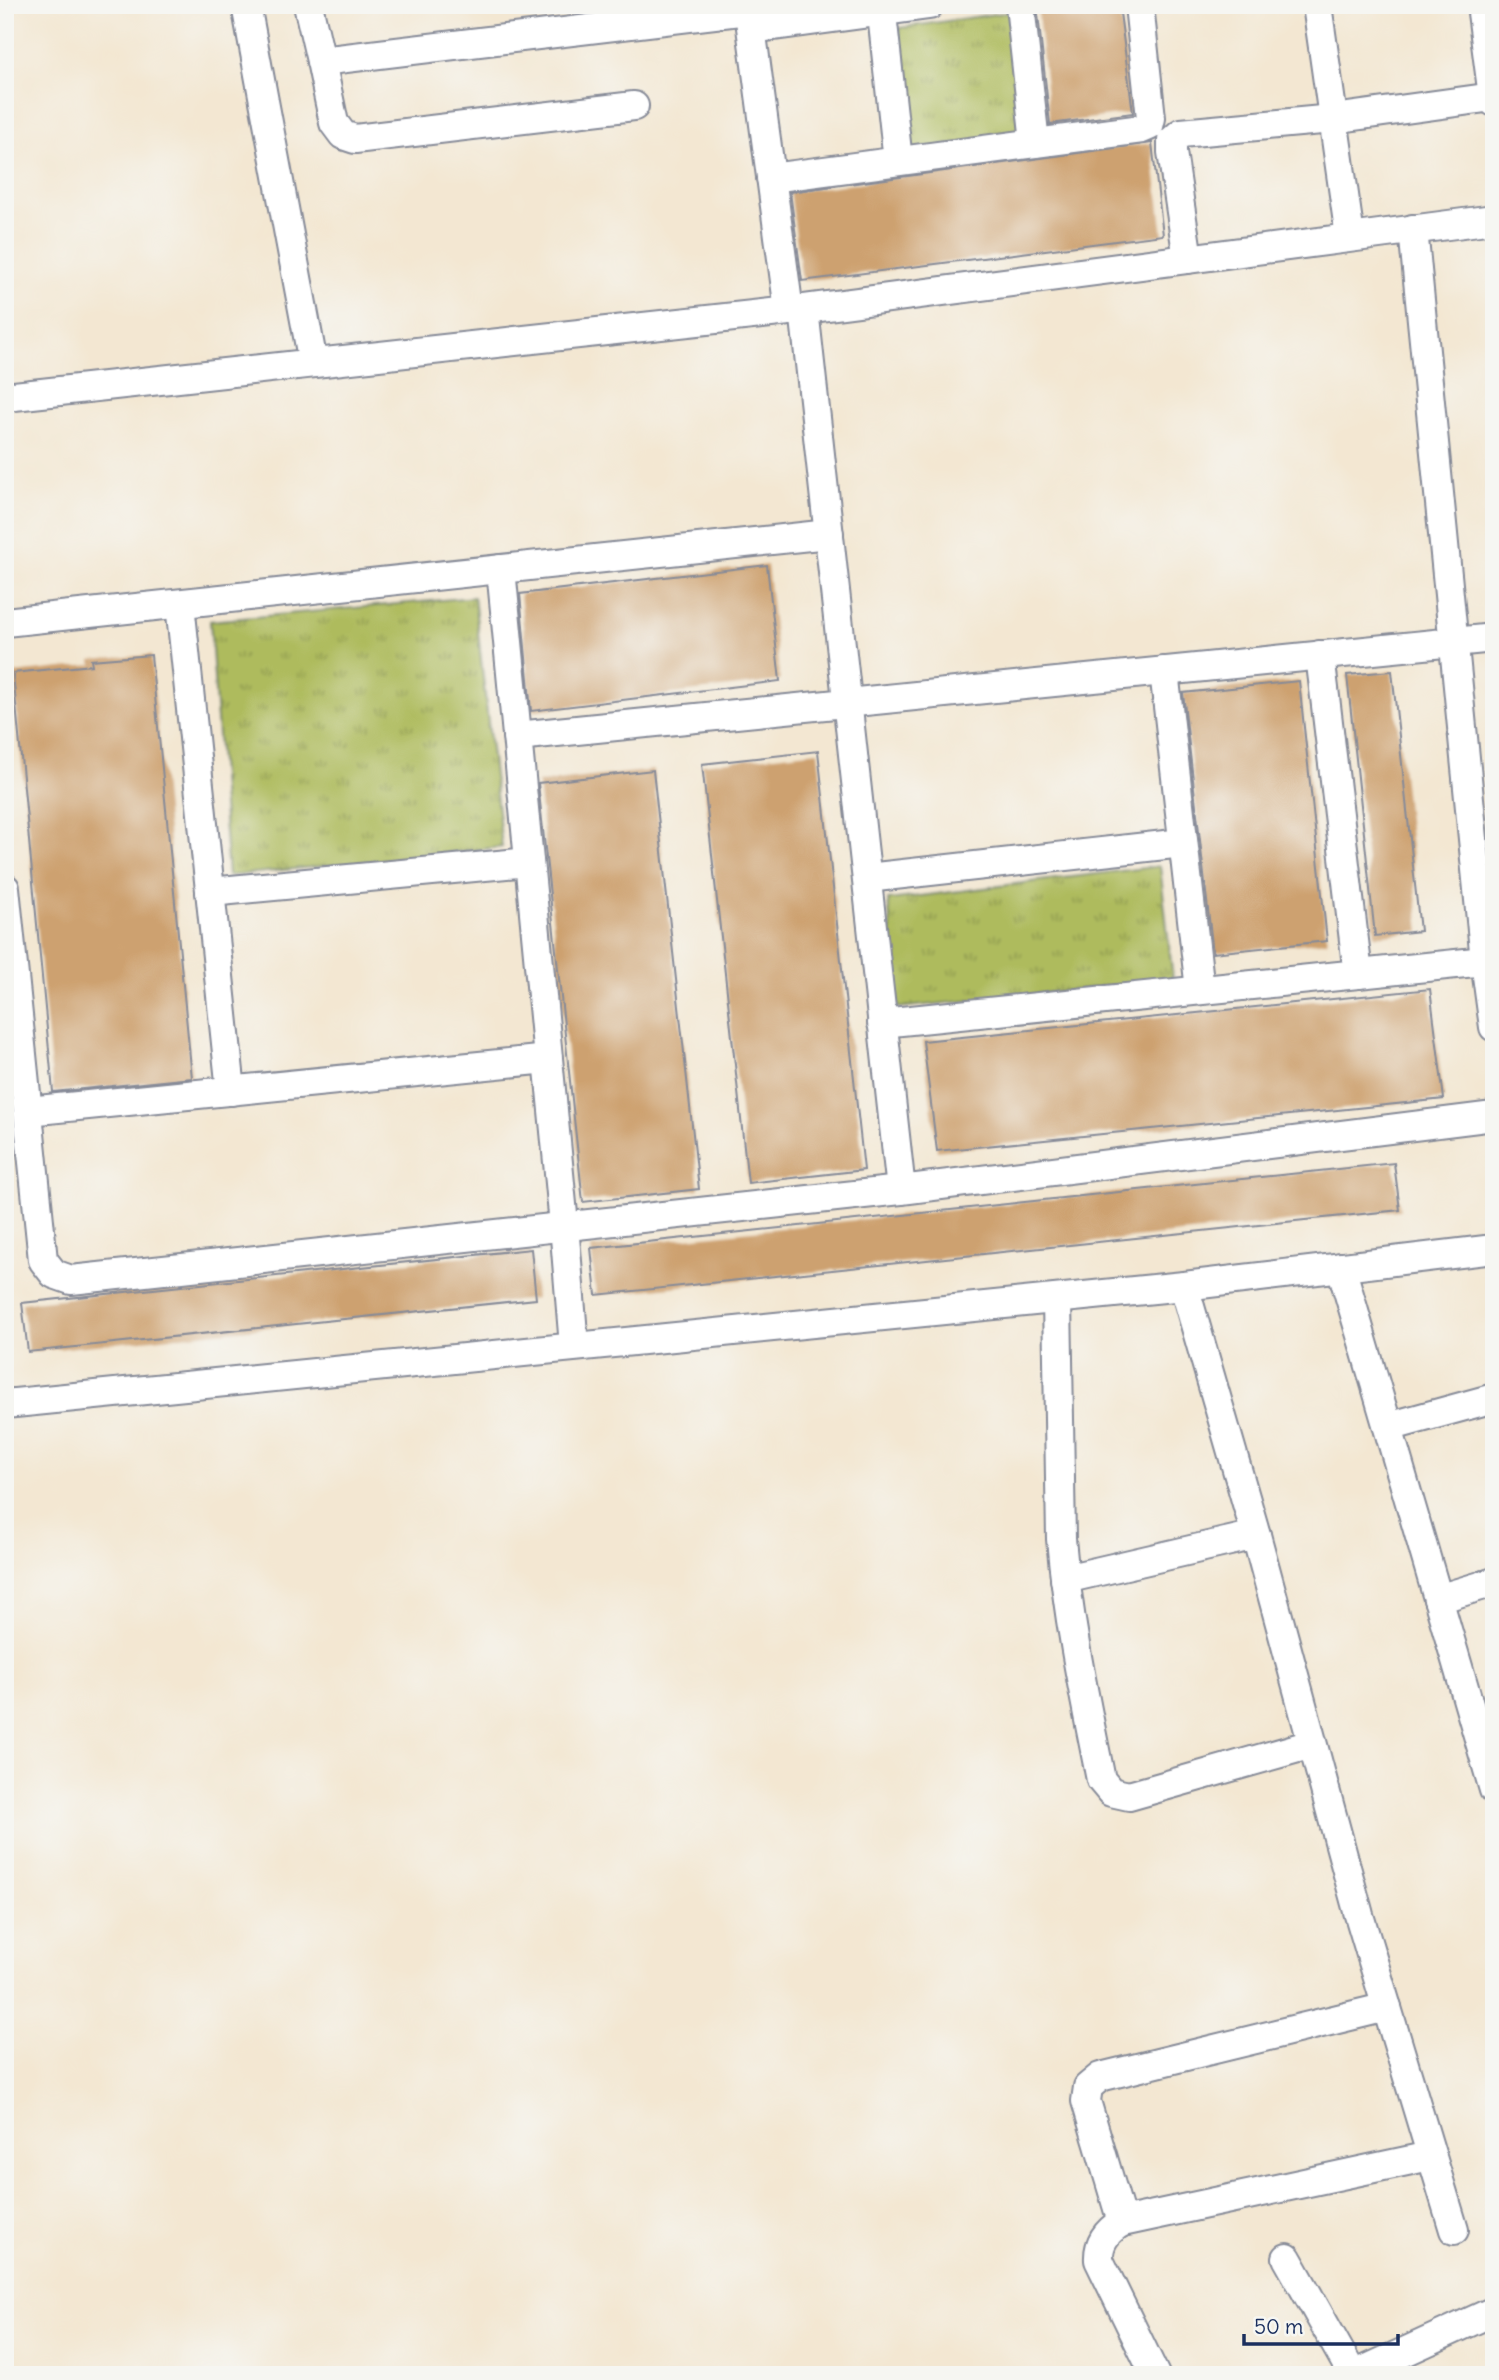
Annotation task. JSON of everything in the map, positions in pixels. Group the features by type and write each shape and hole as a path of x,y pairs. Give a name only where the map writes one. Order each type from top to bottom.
{"street":[{"path":"246,5 313,363"},
{"path":"308,5 334,123 343,135 355,139 634,106"},
{"path":"321,61 749,15 929,5"},
{"path":"1020,5 1035,143"},
{"path":"771,178 1149,126 1151,118 1139,5"},
{"path":"1317,5 1350,237"},
{"path":"1481,5 1494,102"},
{"path":"881,8 898,161"},
{"path":"749,15 771,178 797,310 829,534 901,1190"},
{"path":"1188,259 1172,152 1172,141 1181,133 1333,119 1493,97"},
{"path":"5,397 797,310 1494,219"},
{"path":"1413,229 1485,961 1494,1027"},
{"path":"5,622 829,534"},
{"path":"501,569 564,1225 573,1346"},
{"path":"180,604 230,1091"},
{"path":"517,736 1494,638"},
{"path":"1320,655 1358,974"},
{"path":"1164,671 1200,990"},
{"path":"867,878 1183,843"},
{"path":"210,892 529,862"},
{"path":"5,888 43,1260 54,1274 71,1280 901,1190 1494,1116"},
{"path":"882,1023 1485,961"},
{"path":"28,1111 548,1059"},
{"path":"5,1404 1184,1286 1494,1249"},
{"path":"1341,1267 1491,1773"},
{"path":"1184,1286 1387,2007 1454,2230"},
{"path":"1057,1299 1061,1539 1077,1656 1101,1780 1111,1792 1129,1796 1312,1744"},
{"path":"1388,1427 1494,1398"},
{"path":"1065,1579 1256,1535"},
{"path":"1438,1599 1494,1581"},
{"path":"1122,2222 1086,2101 1088,2087 1100,2077 1387,2007"},
{"path":"1155,2375 1100,2260 1099,2252 1103,2240 1110,2230 1122,2222 1430,2156"},
{"path":"1287,2258 1354,2375 1494,2311"}],"green space":[{"path":"1009,12 1024,136 909,150 899,28"},
{"path":"474,597 502,847 228,876 210,621"},
{"path":"1160,866 1173,980 898,1008 888,900"}],"building":[{"path":"1037,5 1119,5 1133,113 1050,124"},
{"path":"1152,143 1163,235 802,281 790,192"},
{"path":"767,565 780,681 531,711 520,594"},
{"path":"151,655 192,1078 53,1092 13,673 92,665 91,660"},
{"path":"1392,671 1420,931 1375,936 1347,675"},
{"path":"1299,681 1327,941 1213,953 1183,693"},
{"path":"818,751 864,1170 748,1183 702,764"},
{"path":"653,770 699,1189 583,1202 538,783"},
{"path":"1430,989 1444,1099 937,1151 923,1041"},
{"path":"1394,1163 1400,1210 596,1295 591,1248"},
{"path":"531,1249 536,1299 28,1352 22,1303"}]}
